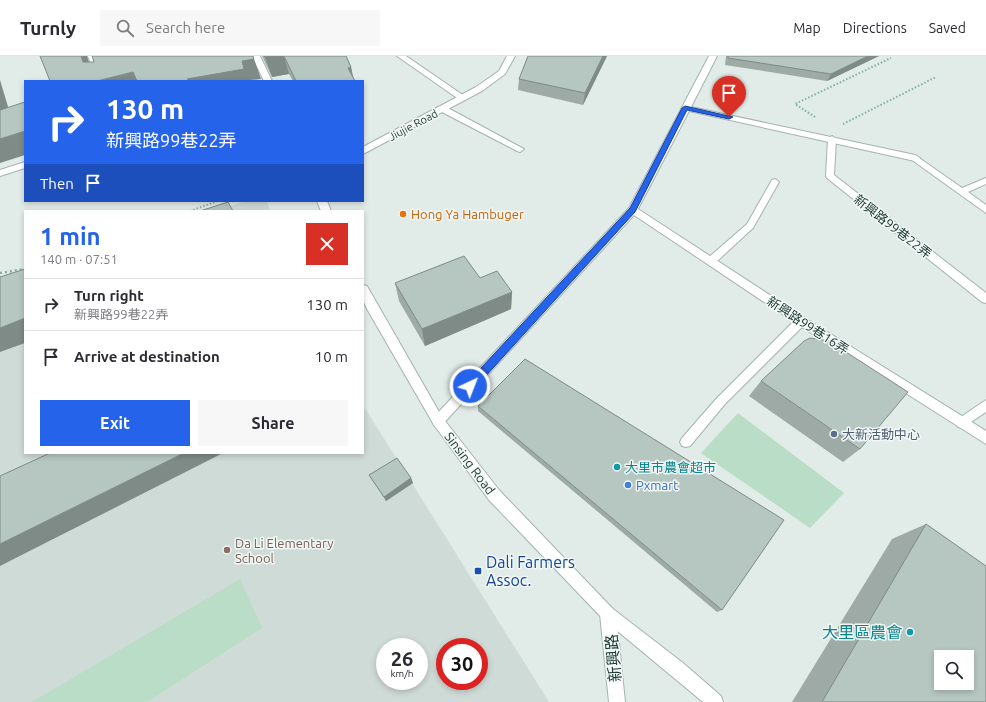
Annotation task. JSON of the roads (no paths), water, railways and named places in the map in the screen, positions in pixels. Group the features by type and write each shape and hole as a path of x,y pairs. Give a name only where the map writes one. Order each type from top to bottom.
{"street":[{"path":"256,56 268,80"},
{"name":"Jiujie Road","path":"364,150 443,109 492,81 502,72 511,56"},
{"path":"438,421 633,210 713,56"},
{"path":"685,108 915,158"},
{"path":"0,173 24,165"},
{"name":"新興路99巷16弄","path":"633,210 801,321 986,438"},
{"name":"Sinsing Road","path":"364,290 373,309 438,421 494,495 608,614 677,669 715,702"},
{"name":"新興路","path":"608,614 617,702"}],"lane":[{"path":"92,56 101,80"},
{"path":"401,56 463,98"},
{"path":"443,109 520,149"},
{"name":"新興路99巷22弄","path":"832,139 830,176 986,299"},
{"path":"915,158 986,210"},
{"path":"961,192 986,181"},
{"path":"711,261 750,226 775,182"},
{"path":"686,442 721,401 801,321"},
{"path":"962,423 986,405"}],"place":[{"name":"Hong Ya Hambuger","path":"403,214"},
{"name":"大新活動中心","path":"834,434"},
{"name":"大里市農會超市","path":"617,467"},
{"name":"Pxmart","path":"628,485"},
{"name":"Da Li Elementary School","path":"227,550"},
{"name":"Dali Farmers Assoc.","path":"478,571"},
{"name":"大里區農會","path":"910,632"}]}
